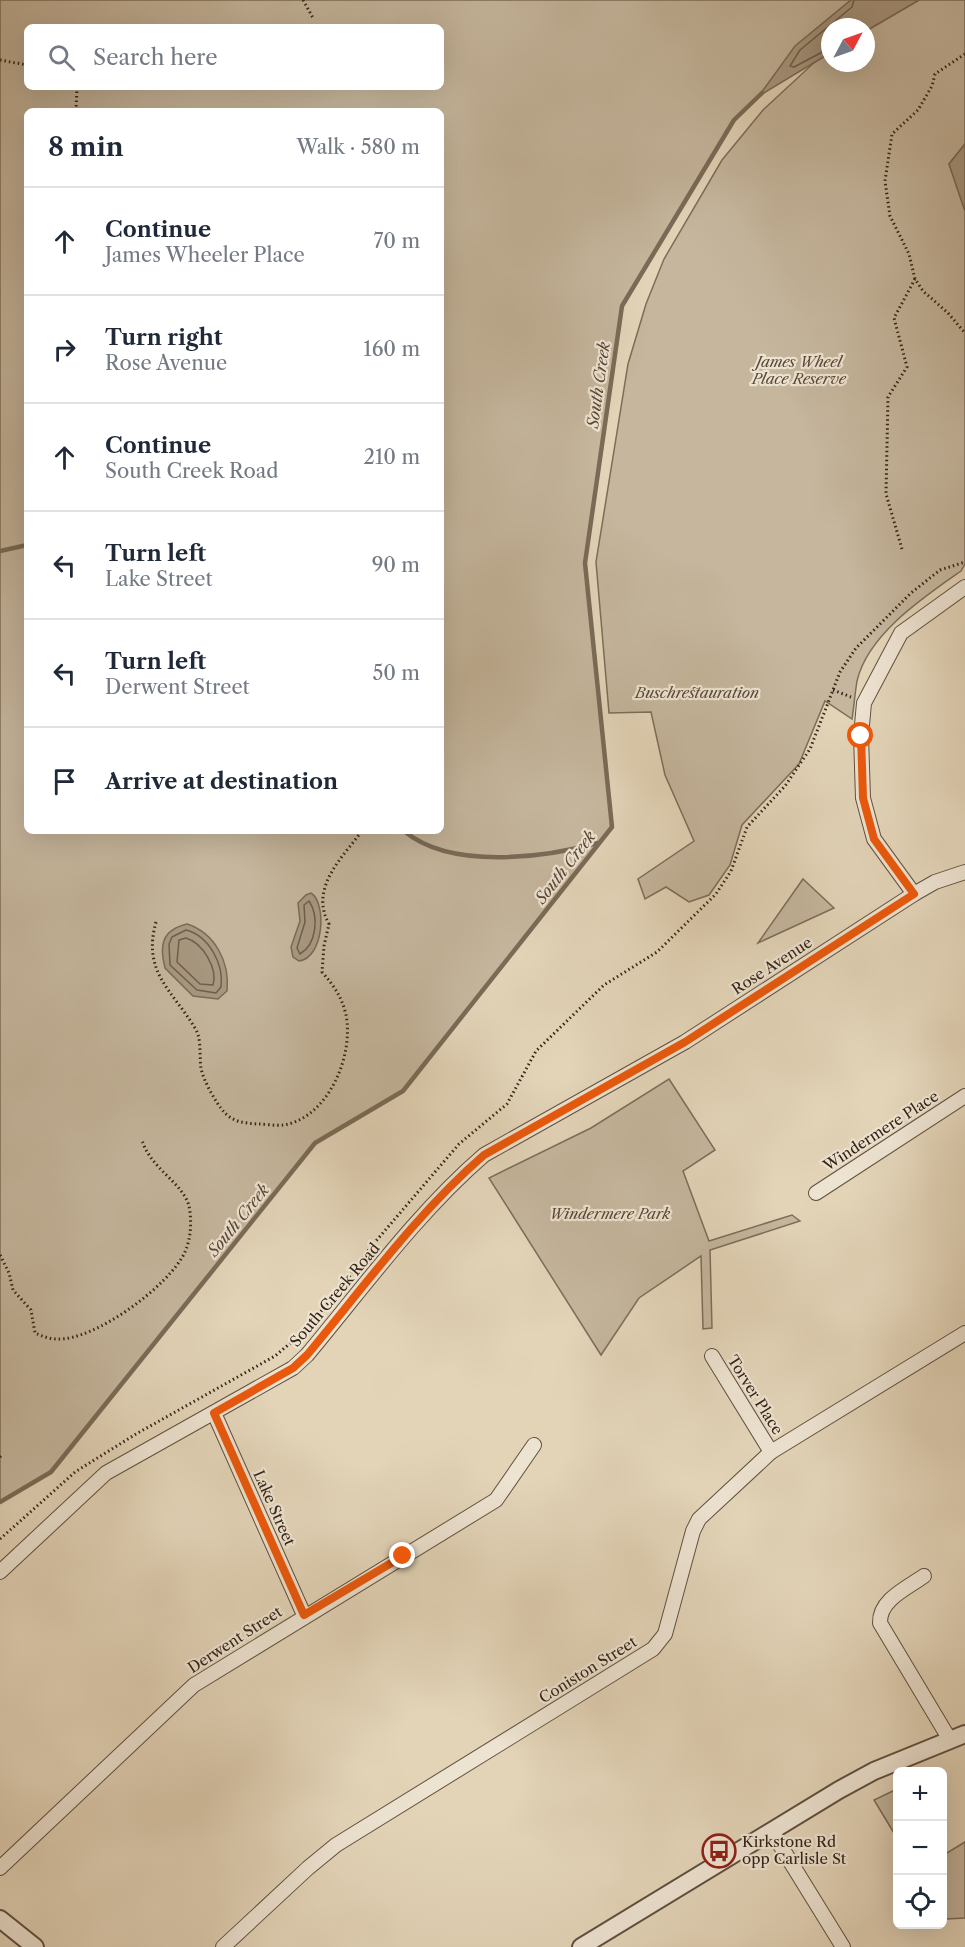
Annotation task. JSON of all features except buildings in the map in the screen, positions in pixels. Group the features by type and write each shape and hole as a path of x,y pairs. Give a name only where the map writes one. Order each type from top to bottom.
{"street":[{"path":"914,894 874,839 863,798 861,736 864,703 902,633 965,587"},
{"name":"Rose Avenue","path":"598,1090 685,1042 934,882 965,872"},
{"name":"South Creek Road","path":"0,1572 106,1473 293,1368 307,1355 410,1232 463,1173 484,1155 598,1090"},
{"name":"Windermere Place","path":"816,1193 965,1096"},
{"name":"Coniston Street","path":"223,1947 336,1845 653,1649 665,1634 693,1531 699,1519 771,1452 965,1333"},
{"name":"Torver Place","path":"712,1356 771,1452"},
{"name":"Lake Street","path":"214,1413 304,1615"},
{"name":"Derwent Street","path":"0,1868 194,1685 304,1615 496,1500 534,1445"},
{"path":"581,1947 601,1941 772,1832 874,1771 957,1737 880,1623 880,1614 884,1605 924,1576"},
{"path":"772,1832 843,1947"},
{"path":"0,1919 35,1947"}],"path":[{"path":"303,0 313,18"},
{"path":"965,54 935,74 932,86 918,110 892,134 888,148 885,181 890,216 909,254 915,279 923,291 948,313 965,333"},
{"path":"0,60 24,64"},
{"path":"75,108 77,90"},
{"path":"902,549 886,494 888,397 907,367 894,318 915,279"},
{"path":"0,1539 75,1472 136,1434 275,1356 301,1334 337,1293 370,1248 459,1144 507,1104 536,1051 604,986 657,952 716,894 731,871 747,827 785,786 810,749 840,672 856,648 895,607 940,570 965,562"},
{"path":"833,690 864,703"},
{"path":"156,922 152,937 155,965 163,984 196,1028 204,1080 223,1111 239,1122 285,1125 305,1116 325,1098 340,1071 344,1056 346,1017 338,991 322,972 329,924 325,916 323,890 330,874 360,834"},
{"path":"0,1255 9,1272 13,1290 31,1310 35,1333 57,1340 71,1338 100,1328 127,1311 176,1266 185,1252 190,1235 188,1204 149,1158 142,1140"}],"green space":[{"path":"0,0 851,0 829,18 821,18 821,25 796,46 759,96 734,120 623,304 585,563 612,827 403,1091 315,1143 51,1472 0,1502"},
{"name":"James Wheel Place Reserve","path":"919,0 965,0 965,144 949,164 965,211 965,564 961,571 899,618 873,648 863,664 857,681 852,719 825,701 799,764 742,825 730,865 709,895 689,902 666,887 645,899 638,879 694,841 665,775 651,712 609,713 596,562 628,364 646,304 664,259 722,160 763,110 818,59 821,58 821,72 875,72 875,26"},
{"path":"803,879 834,908 758,943"},
{"name":"Windermere Park","path":"669,1079 715,1150 683,1171 709,1241 792,1215 800,1221 710,1250 712,1328 703,1329 701,1256 639,1298 601,1355 489,1178 591,1128"},
{"path":"893,1791 893,1831 874,1800"},
{"path":"965,1842 965,1918 947,1919 947,1853"}],"water":[{"path":"851,0 919,0 875,26 875,18 829,18"},
{"path":"821,25 821,58 759,96 795,46"},
{"path":"965,144 965,211 949,164"},
{"path":"311,893 319,907 320,930 314,951 307,958 299,961 293,957 291,947 300,921 298,903"},
{"path":"187,924 205,934 219,950 223,959 227,991 218,999 193,996 165,968 162,952 167,934"}],"waterway":[{"name":"South Creek","path":"0,1502 51,1472 315,1143 403,1091 612,827 585,563 622,306 734,120 762,93"},
{"path":"0,551 24,546"},
{"path":"409,834 424,843 446,851 472,856 525,856 598,843"}],"place":[{"name":"Kirkstone Rd opp Carlisle St","path":"719,1851"}],"route":[{"path":"403,1556 304,1615 214,1413 293,1368 307,1355 410,1232 463,1173 484,1155 685,1042 914,894 874,839 863,798 861,736"}],"park label":[{"name":"Buschrestauration","path":"697,693"}]}
